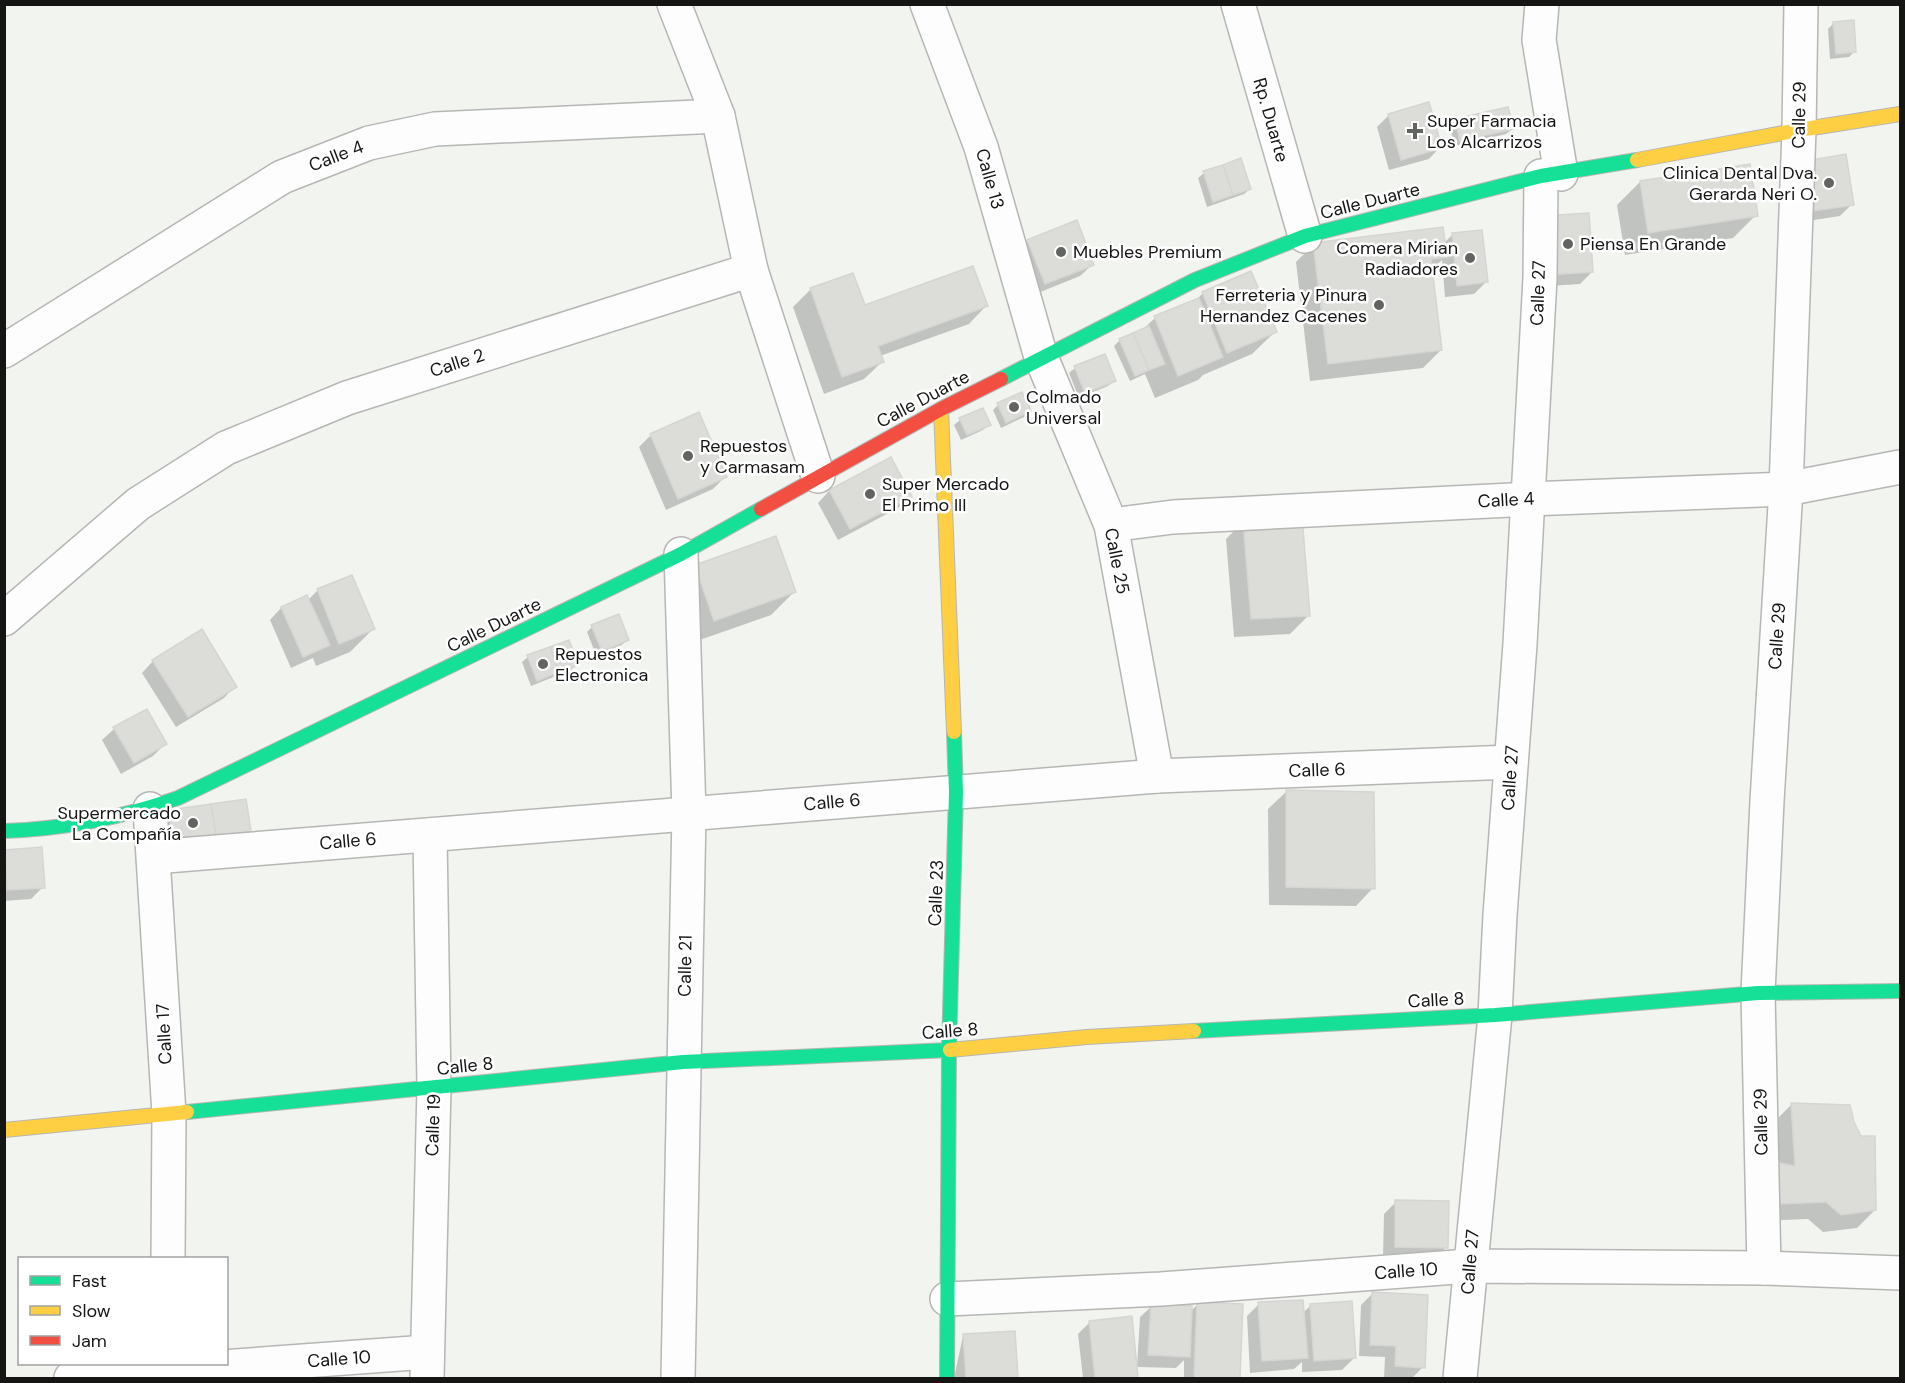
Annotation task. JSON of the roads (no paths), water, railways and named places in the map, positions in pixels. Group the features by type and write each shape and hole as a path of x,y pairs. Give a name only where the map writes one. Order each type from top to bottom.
{"street":[{"path":"674,4 718,116 751,270 818,476"},
{"name":"Calle 13","path":"927,4 981,147 1041,357"},
{"name":"Rp. Duarte","path":"1238,4 1305,236"},
{"name":"Calle 27","path":"1460,1378 1495,1015 1529,499 1540,278 1551,175 1539,40 1542,4"},
{"name":"Calle 29","path":"1764,1268 1758,993 1767,790 1786,489 1799,130 1801,4"},
{"name":"Calle Duarte","path":"4,831 31,830 98,820 150,809 178,798 681,554 941,408 1195,280 1305,236 1551,175 1900,114"},
{"name":"Calle 4","path":"4,351 282,177 369,143 435,129 718,116"},
{"name":"Calle 2","path":"4,619 138,504 226,448 347,398 751,270"},
{"name":"Calle 25","path":"1041,357 1111,525 1157,776"},
{"name":"Calle 23","path":"941,408 956,792 949,1050 947,1378"},
{"name":"Calle 4","path":"1111,525 1173,517 1786,489 1900,467"},
{"name":"Calle 21","path":"678,1378 689,813 681,554"},
{"name":"Calle 6","path":"154,857 1157,776 1511,762"},
{"name":"Calle 17","path":"150,809 168,1114 168,1257"},
{"name":"Calle 19","path":"427,1365 434,1087 430,834"},
{"name":"Calle 8","path":"4,1130 683,1062 949,1050 1087,1037 1495,1015 1758,993 1900,991"},
{"name":"Calle 10","path":"947,1299 1161,1289 1470,1266 1764,1268 1900,1273"},
{"name":"Calle 10","path":"71,1378 168,1371 427,1365"}],"place":[{"name":"Super Farmacia Los Alcarrizos","path":"1415,131"},
{"name":"Clinica Dental Dva. Gerarda Neri O.","path":"1829,183"},
{"name":"Piensa En Grande","path":"1568,244"},
{"name":"Muebles Premium","path":"1061,252"},
{"name":"Comera Mirian Radiadores","path":"1470,258"},
{"name":"Ferreteria y Pinura Hernandez Cacenes","path":"1379,305"},
{"name":"Colmado Universal","path":"1014,407"},
{"name":"Repuestos y Carmasam","path":"688,456"},
{"name":"Super Mercado El Primo III","path":"870,494"},
{"name":"Repuestos Electronica","path":"543,664"},
{"name":"Supermercado La Compañía","path":"193,823"}]}
